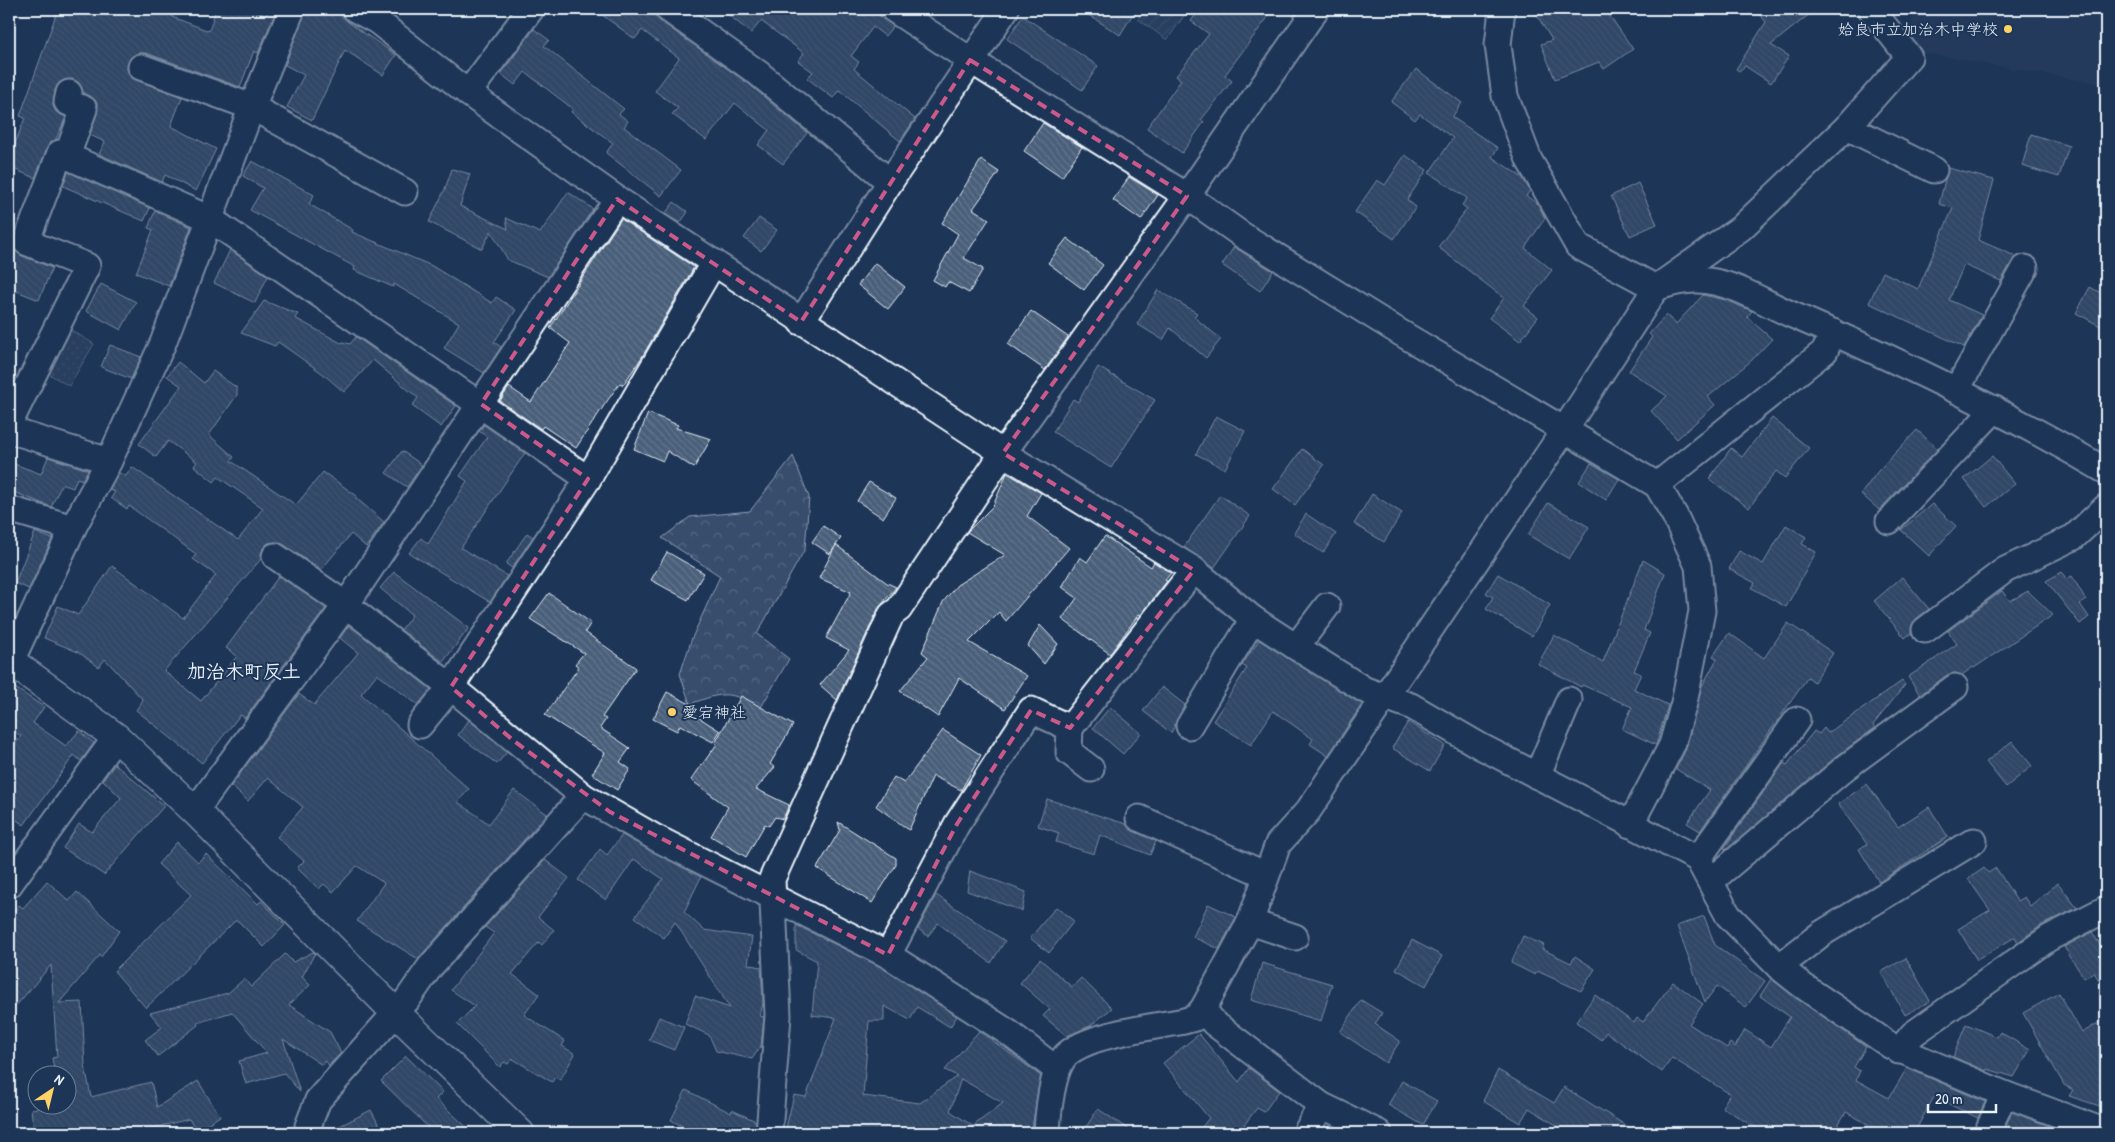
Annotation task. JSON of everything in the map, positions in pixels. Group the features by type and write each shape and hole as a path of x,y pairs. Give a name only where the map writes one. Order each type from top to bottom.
{"street":[{"path":"292,9 252,107 163,344 110,461 73,528 10,660 116,737 195,811 396,1013 520,1133"},
{"path":"355,9 377,21 468,93 617,199 714,262 801,322 1003,453 1194,570 1252,620 1365,690 1411,706 1537,776 1698,858 1728,915 1779,967 1810,991 1899,1051 2004,1094 2106,1132"},
{"path":"468,93 531,9"},
{"path":"668,9 758,74 890,182"},
{"path":"893,9 970,60 1188,196 1250,240 1401,333 1565,429 1656,485 1675,516 1698,566 1702,611 1684,703 1672,745 1630,825"},
{"path":"801,322 890,182 1006,9"},
{"path":"769,1133 778,1016 772,879 890,614 899,609 1003,453 1188,196 1316,9"},
{"path":"1502,9 1498,45 1505,96 1529,160 1578,246 1656,288 1690,280 1707,280 1732,286 1770,306 1833,332 1957,389 2037,430 2106,471"},
{"path":"1047,1133 1057,1070 1066,1056 1094,1040 1196,1018 1204,1009 1250,922 1278,844 1308,811 1565,429 1656,288 1741,228 1847,127 1908,57 1872,9"},
{"path":"141,67 252,107 406,192"},
{"path":"67,156 84,110 66,102 69,92"},
{"path":"1847,127 1934,170"},
{"path":"9,424 87,266 26,242 60,153 210,219 588,479"},
{"path":"195,811 346,604 617,199"},
{"path":"420,725 451,686 588,479 714,262"},
{"path":"1957,389 2025,268"},
{"path":"1656,485 1825,351 1833,332"},
{"path":"1889,520 1995,409"},
{"path":"9,430 110,461"},
{"path":"1925,630 2005,570 2074,537 2106,507"},
{"path":"9,509 73,528"},
{"path":"275,556 346,604 451,686 583,796 656,838 888,955 1009,1033 1057,1070"},
{"path":"1091,769 1070,752 1070,728 1194,570"},
{"path":"1296,647 1327,606"},
{"path":"1189,726 1252,620"},
{"path":"1711,881 1846,767 1955,687"},
{"path":"1537,776 1569,700"},
{"path":"888,955 957,824 1031,710 1070,728"},
{"path":"1698,858 1797,720"},
{"path":"9,885 116,737"},
{"path":"302,1131 318,1100 396,1013 430,967 583,796"},
{"path":"1139,818 1266,875"},
{"path":"1779,967 1821,934 1974,841"},
{"path":"1899,1051 1913,1034 2049,938 2106,910"},
{"path":"1250,922 1296,937"},
{"path":"1204,1009 1214,1023 1321,1104 1379,1133"},
{"path":"1987,1133 2004,1094"},
{"path":"1306,1133 1321,1104"}],"highlighted area":[{"path":"970,60 1187,196 1003,453 1194,570 1070,728 1031,710 957,824 888,955 610,812 514,741 451,687 588,479 481,404 617,199 801,322"}],"shaded area":[{"name":"姶良市立加治木中学校","path":"1914,9 2106,9 2106,85 1905,50"}],"green space":[{"path":"1144,9 1189,9 1167,40 1138,19"},
{"path":"68,328 94,344 69,386 44,371"},
{"path":"793,456 809,497 805,549 757,634 789,659 760,709 734,696 726,695 711,697 690,704 680,674 692,638 720,576 662,538 690,517 750,511"}],"building":[{"path":"58,9 159,9 173,14 172,17 209,31 216,9 246,9 266,15 268,9 277,9 258,53 254,51 240,87 146,53 138,53 128,62 127,70 136,80 182,97 171,126 216,149 196,191 165,175 162,182 99,154 105,142 90,135 98,106 95,100 83,93 79,83 72,79 59,83 55,90 53,106 56,112 66,117 56,139 47,148 35,178 9,167 9,159 25,118 20,116"},
{"path":"306,9 334,9 348,22 396,55 383,75 345,50 312,120 287,107 304,75 285,65"},
{"path":"594,9 654,9 660,21 749,84 807,133 783,164 758,145 769,130 735,103 706,140 672,114 678,108 655,91 679,58 642,30 635,39"},
{"path":"721,9 879,9 880,16 893,26 885,36 873,27 851,56 859,62 854,69 915,119 900,141 839,90 833,98 807,78 813,72 798,61 804,53 761,21 751,33"},
{"path":"1079,9 1136,9 1120,35"},
{"path":"1200,9 1274,9 1225,75 1232,81 1201,120 1204,122 1182,153 1147,128 1181,80 1176,76 1209,34 1191,21"},
{"path":"1533,9 1605,9 1633,49 1604,69 1599,62 1555,79 1541,44 1552,40"},
{"path":"1755,9 1816,9 1771,45 1789,56 1771,83 1745,66 1739,71 1736,69 1766,22"},
{"path":"1023,16 1098,66 1082,90 1007,39"},
{"path":"534,29 549,40 544,46 624,109 619,114 628,121 624,127 681,170 661,196 606,153 613,143 571,112 573,109 525,72 515,85 501,74"},
{"path":"1416,69 1462,103 1452,117 1498,148 1492,157 1523,178 1530,191 1526,196 1538,204 1545,218 1525,248 1552,270 1524,306 1538,317 1520,341 1489,318 1504,298 1438,247 1467,209 1462,205 1467,198 1429,173 1453,138 1420,114 1415,120 1391,102"},
{"path":"1043,123 1082,147 1062,177 1024,151"},
{"path":"2031,134 2069,146 2059,177 2022,166"},
{"path":"1405,155 1427,170 1407,200 1416,207 1394,239 1355,212 1377,180 1385,185"},
{"path":"981,160 999,172 973,209 989,219 964,258 983,269 969,293 948,282 945,287 933,280 958,234 942,223"},
{"path":"252,161 314,195 309,204 353,230 352,232 432,266 492,303 496,297 516,310 494,342 501,347 484,373 444,348 459,323 394,284 393,287 354,270 355,267 250,210 263,188 243,176"},
{"path":"1948,168 1994,180 1978,240 2015,256 2001,281 1964,265 1949,300 1982,315 1964,347 1869,303 1883,272 1918,289 1953,208 1939,204"},
{"path":"452,169 470,174 460,206 508,229 506,218 540,233 568,192 593,209 548,277 508,260 491,231 482,249 429,222 445,189"},
{"path":"68,172 150,208 144,221 63,186"},
{"path":"1129,177 1158,195 1141,220 1113,200"},
{"path":"1638,183 1657,224 1630,236 1611,196"},
{"path":"674,202 688,212 680,223 665,214"},
{"path":"155,211 191,227 169,286 136,273 153,230 148,228"},
{"path":"759,218 777,230 761,251 744,238"},
{"path":"621,219 694,267 642,357 623,385 620,383 576,448 543,426 541,429 500,401 509,387 531,402 570,343 550,328"},
{"path":"1067,238 1103,265 1084,290 1048,263"},
{"path":"9,241 20,255 52,268 39,300 9,288"},
{"path":"1234,247 1273,271 1260,291 1222,265"},
{"path":"230,250 268,276 255,303 214,283"},
{"path":"875,263 905,287 888,309 858,285"},
{"path":"101,284 136,302 121,330 86,311"},
{"path":"2090,287 2106,296 2106,329 2076,313"},
{"path":"1158,290 1197,313 1194,317 1221,339 1206,358 1170,328 1163,340 1137,324"},
{"path":"1703,295 1726,300 1752,311 1747,317 1772,339 1752,360 1708,397 1715,405 1677,439 1651,411 1667,396 1629,371 1652,337 1649,334 1666,315 1676,324"},
{"path":"264,301 298,314 295,318 341,343 350,344 356,337 456,406 441,427 412,406 418,398 373,360 344,392 322,373 278,342 275,346 241,333"},
{"path":"1031,311 1068,337 1045,370 1008,344"},
{"path":"110,345 141,357 131,379 101,367"},
{"path":"178,362 204,383 213,371 237,388 237,395 209,435 234,457 231,461 296,505 323,472 357,496 356,498 384,522 366,547 351,534 321,570 283,544 276,542 268,543 263,548 261,559 164,671 201,701 237,656 226,648 279,576 326,608 245,718 240,715 202,763 136,710 143,700 105,659 99,667 78,652 44,638 58,606 78,615 112,566 183,618 216,575 193,559 196,554 129,506 127,509 111,498 115,492 110,490 119,473 126,476 132,467 238,540 263,508 218,477 214,482 194,466 197,462 168,441 156,457 139,444 181,386 167,376"},
{"path":"1098,367 1155,400 1111,468 1053,432 1073,399 1078,402"},
{"path":"648,413 678,425 676,428 711,439 694,468 667,451 663,461 634,449"},
{"path":"1216,416 1245,431 1225,469 1196,454"},
{"path":"1772,418 1809,448 1785,478 1776,471 1749,508 1709,479 1731,448 1742,457"},
{"path":"484,425 525,453 461,548 507,576 490,602 409,553 421,538 428,544 467,481 460,476 487,437 479,431"},
{"path":"1917,430 1938,449 1879,510 1861,494 1878,471"},
{"path":"1302,449 1324,465 1295,505 1273,489"},
{"path":"402,451 422,465 407,487 386,473"},
{"path":"1992,456 2015,484 1986,507 1964,479"},
{"path":"48,457 88,470 82,480 77,478 73,488 62,484 51,507 9,490 9,462 41,474"},
{"path":"1591,463 1619,479 1606,500 1579,482"},
{"path":"1007,473 1041,493 1027,516 1069,548 1006,621 999,612 969,642 1027,676 1005,709 959,678 938,717 900,691 928,657 922,652 943,602 957,585 1005,555 967,532 993,506"},
{"path":"869,482 896,498 883,518 857,501"},
{"path":"1372,494 1402,513 1384,542 1354,524"},
{"path":"1220,495 1250,516 1214,568 1184,547"},
{"path":"1548,503 1589,527 1569,559 1528,535"},
{"path":"1932,504 1956,526 1929,556 1901,530"},
{"path":"1306,514 1336,534 1323,553 1294,533"},
{"path":"1786,525 1806,537 1802,544 1816,552 1786,607 1752,588 1755,583 1729,569 1739,551 1763,564"},
{"path":"823,526 841,538 830,554 812,542"},
{"path":"35,532 52,539 29,589 15,583"},
{"path":"527,533 533,537 512,568 506,564"},
{"path":"1105,536 1151,567 1154,562 1171,573 1165,580 1167,581 1141,615 1139,614 1110,654 1062,619 1077,598 1062,587 1080,557 1087,562"},
{"path":"836,545 887,583 896,587 878,609 837,700 820,685 849,650 826,638 851,592 819,578"},
{"path":"667,552 704,573 688,600 651,580"},
{"path":"1643,560 1665,573 1644,630 1650,633 1634,671 1641,674 1634,689 1668,705 1656,745 1622,729 1632,707 1582,685 1581,687 1538,664 1554,635 1603,662"},
{"path":"394,572 469,628 443,662 401,630 412,615 380,588"},
{"path":"2062,572 2066,579 2072,576 2086,600 2080,604 2089,617 2080,624 2046,581"},
{"path":"1498,574 1550,605 1532,636 1486,609 1493,597 1486,593"},
{"path":"1902,577 1929,609 1916,619 1912,625 1911,633 1905,638 1874,601"},
{"path":"2002,591 2010,601 2028,591 2053,615 1974,668 1962,675 1954,673 1947,675 1920,695 1908,677 1957,644 1948,631"},
{"path":"549,593 591,623 585,632 636,668 602,717 606,719 600,728 630,748 620,762 630,769 617,790 592,774 605,753 545,715 579,667 575,664 584,653 530,619"},
{"path":"1788,623 1833,653 1814,682 1808,677 1700,831 1687,823 1710,790 1676,769 1686,749 1702,686 1717,659 1713,656 1729,633 1764,658"},
{"path":"349,625 431,689 418,705 377,674 361,694 469,789 458,802 489,824 514,790 547,814 418,959 357,921 384,883 357,866 333,892 324,884 319,889 297,868 304,861 277,837 303,807 268,778 248,801 231,786 299,694 314,705 358,653 340,638"},
{"path":"1040,625 1058,644 1044,664 1028,646"},
{"path":"1259,640 1362,704 1328,756 1310,744 1313,739 1273,711 1251,745 1213,721 1247,668 1242,665"},
{"path":"1902,681 1905,685 1873,725 1875,728 1837,756 1726,850 1724,848 1784,763 1787,765 1814,731 1819,734 1824,728 1828,733"},
{"path":"9,684 44,707 33,723 66,746 79,731 94,743 81,761 74,755 24,825 9,815 9,753 21,736 9,728"},
{"path":"1162,687 1185,705 1171,733 1143,711"},
{"path":"667,692 690,704 687,710 720,731 713,742 680,725 677,731 653,719"},
{"path":"741,696 793,725 770,764 775,767 756,789 789,805 783,819 775,817 769,826 765,824 746,857 711,836 728,807 691,780 717,744 715,743"},
{"path":"1110,707 1141,733 1123,754 1093,728"},
{"path":"469,720 507,752 497,764 458,735"},
{"path":"1408,722 1445,745 1430,771 1392,748"},
{"path":"943,730 981,755 961,790 933,776 909,830 876,806 894,777 904,783"},
{"path":"2012,741 2032,766 2006,787 1986,762"},
{"path":"115,764 164,806 104,875 63,848 79,824 92,832 121,798 103,780"},
{"path":"1867,784 1898,827 1929,807 1948,837 1879,882 1859,849 1867,844 1838,804"},
{"path":"1047,799 1126,824 1133,831 1156,841 1150,855 1100,835 1094,854 1056,842 1059,833 1038,826"},
{"path":"838,822 896,858 896,865 872,903 817,868 840,830"},
{"path":"622,835 701,877 684,912 704,930 752,937 748,964 761,967 763,1003 760,1016 764,1017 761,1046 752,1059 716,1051 709,1035 685,1024 695,996 730,1008 675,922 664,938 635,917 663,879 634,859 606,900 578,880 600,849 607,855"},
{"path":"177,842 198,862 206,854 258,904 261,901 285,925 264,947 238,921 235,921 146,1008 114,971 191,895 158,864"},
{"path":"545,860 569,878 538,917 554,930 542,945 539,942 512,974 539,994 524,1015 565,1041 562,1046 575,1054 560,1080 555,1077 552,1082 513,1059 508,1064 504,1062 500,1067 457,1024 475,1006 451,990 494,933 485,927"},
{"path":"1984,868 1988,873 1996,868 2017,901 2024,897 2030,906 2058,883 2077,908 2042,925 2018,942 2015,937 1977,960 1958,929 1990,910 1968,879"},
{"path":"970,871 1026,892 1022,911 967,891"},
{"path":"47,881 69,901 77,892 119,931 101,957 100,955 59,1003 82,1002 85,1066 91,1097 151,1082 157,1107 198,1081 220,1116 196,1131 189,1119 133,1133 117,1133 121,1131 111,1133 34,1133 32,1114 78,1114 78,1064 53,1064 52,1058 57,1057 51,965 9,1014 9,917 19,905 23,908"},
{"path":"936,895 1005,941 991,963 938,923 928,936 918,929"},
{"path":"1208,904 1236,917 1219,949 1193,937"},
{"path":"1056,907 1074,921 1049,953 1030,938"},
{"path":"1704,916 1715,945 1765,981 1746,1007 1717,986 1705,1002 1677,926"},
{"path":"796,925 881,967 957,1016 950,1027 917,1007 910,1020 884,1006 884,1021 869,1021 863,1096 920,1103 957,1076 945,1070 979,1031 1041,1076 1031,1133 811,1133 786,1128 794,1095 806,1097 836,1018 812,1015 817,961 796,950","holes":["961,1079 1003,1103 973,1126 950,1111"]},
{"path":"2092,932 2106,954 2106,992 2094,972 2084,978 2064,947"},
{"path":"1523,936 1544,945 1542,949 1571,963 1575,956 1595,969 1581,991 1537,971 1535,975 1511,963"},
{"path":"1412,940 1442,956 1426,986 1396,969"},
{"path":"313,952 315,953 302,977 310,985 289,1005 330,1032 341,1053 329,1065 324,1061 322,1065 283,1039 300,1092 284,1073 246,1084 239,1061 267,1053 232,1012 197,1023 198,1025 158,1056 145,1040 162,1027 150,1013 228,993 244,979 251,987 285,954 293,962"},
{"path":"1906,958 1930,1001 1905,1015 1881,972"},
{"path":"1040,959 1072,987 1081,978 1112,1008 1090,1026 1067,1036 1043,1016 1050,1009 1020,983"},
{"path":"1262,963 1332,984 1321,1021 1251,1000"},
{"path":"1771,979 1866,1047 1854,1067 1860,1071 1856,1080 1889,1098 1907,1068 1985,1102 1978,1118 1934,1097 1914,1133 1884,1133 1846,1112 1833,1133 1764,1133 1722,1107 1730,1094 1672,1058 1662,1072 1606,1032 1601,1040 1576,1022 1595,995 1634,1023 1637,1018 1643,1022 1673,982 1703,1004 1689,1024 1727,1048 1730,1043 1735,1047 1745,1030 1771,1047 1790,1017 1760,996"},
{"path":"2059,993 2082,1033 2106,1018 2106,1108 2069,1096 2073,1090 2064,1085 2023,1013"},
{"path":"1361,1000 1382,1013 1375,1024 1400,1041 1386,1063 1340,1032"},
{"path":"659,1017 684,1027 674,1050 649,1040"},
{"path":"1966,1024 1997,1037 2000,1032 2030,1050 2014,1077 1987,1069 1986,1071 1953,1057"},
{"path":"1199,1034 1239,1082 1249,1068 1279,1091 1264,1112 1257,1108 1238,1133 1197,1133 1209,1118 1163,1063"},
{"path":"406,1056 443,1092 436,1099 473,1133 434,1133 381,1081"},
{"path":"1498,1070 1554,1103 1564,1087 1638,1133 1569,1133 1529,1108 1520,1123 1483,1101"},
{"path":"1402,1081 1437,1101 1423,1125 1388,1105"},
{"path":"686,1090 731,1113 732,1110 756,1121 755,1133 695,1133 671,1120"},
{"path":"1098,1109 1134,1133 1082,1133"},
{"path":"371,1110 383,1133 326,1133"},
{"path":"2012,1112 2068,1133 2023,1133 2006,1125"}],"place":[{"name":"姶良市立加治木中学校","path":"2008,29"},
{"name":"愛宕神社","path":"672,712"}],"district":[{"name":"加治木町反土","path":"244,671"}]}
